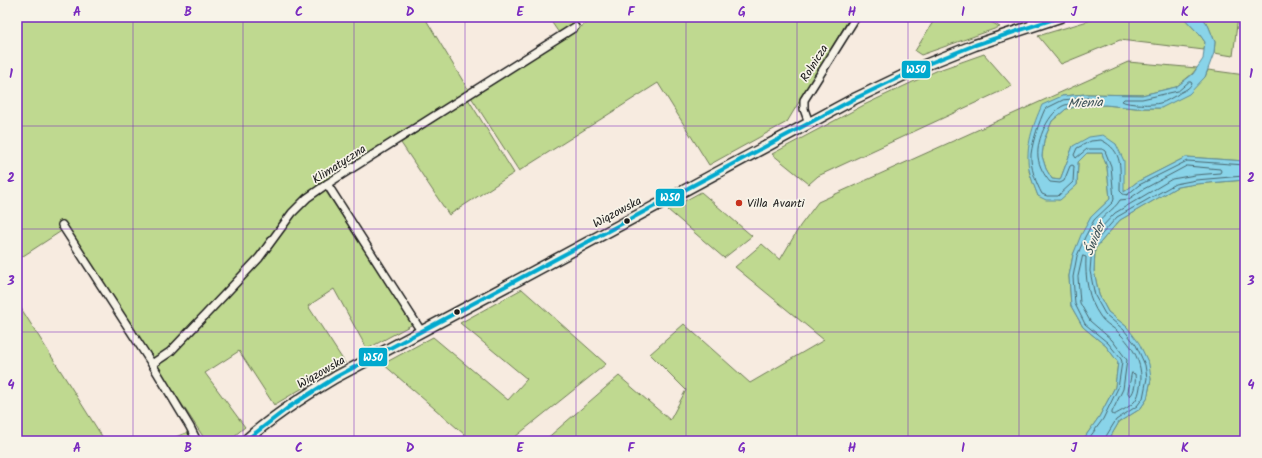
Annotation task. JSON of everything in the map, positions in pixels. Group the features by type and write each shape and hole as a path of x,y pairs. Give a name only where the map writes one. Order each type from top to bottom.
{"main road":[{"name":"Wiązowska","path":"245,441 284,409 311,391 854,99 925,64 1032,21 1060,17"}],"street":[{"name":"Rolnicza","path":"809,123 804,109 804,100 856,17"},
{"name":"Klimatyczna","path":"152,364 170,352 259,258 292,213 307,198 575,27"},
{"path":"327,184 422,331"},
{"path":"62,225 152,364 197,441"}],"green space":[{"path":"17,17 427,17 425,18 469,91 321,184 413,324 367,349 334,289 308,306 345,363 274,405 239,351 205,373 245,427 228,441 206,441 66,228 17,260"},
{"path":"548,17 850,17 787,122 709,165 658,83 519,171 471,97 587,23 584,18 559,33"},
{"path":"936,17 982,17 1000,27 921,55 915,51"},
{"path":"1101,17 1183,17 1205,42 1204,50 1120,40 1061,64 1038,36"},
{"path":"1202,17 1238,17 1233,56 1214,53 1215,42 1208,25"},
{"path":"984,54 1012,86 818,176 809,184 772,154 864,105 936,71"},
{"path":"1128,62 1197,68 1176,87 1142,95 1086,94 1062,96 1029,171 1038,196 1059,200 1077,185 1078,162 1087,153 1102,153 1107,167 1110,199 1091,217 1073,255 1069,276 1071,306 1083,327 1106,346 1118,362 1115,387 1099,417 1082,441 544,441 619,376 670,420 686,390 650,354 684,324 750,383 824,340 735,267 762,244 780,260 800,226 818,202"},
{"path":"1208,70 1245,75 1245,161 1186,157 1137,182 1124,192 1116,144 1073,146 1060,180 1052,179 1046,169 1042,156 1044,140 1052,121 1066,109 1080,106 1105,105 1136,108 1161,108 1205,77"},
{"path":"468,99 514,173 449,215 401,143"},
{"path":"1245,180 1245,441 1108,441 1119,422 1140,409 1147,399 1151,379 1127,327 1108,312 1099,295 1094,271 1095,249 1120,220 1177,187"},
{"path":"701,192 752,236 724,258 668,210"},
{"path":"522,289 606,364 510,441 472,441 383,364 433,337 508,400 527,379 460,323"},
{"path":"17,302 105,441 17,441"},
{"path":"188,432 193,441 166,441"}],"water":[{"path":"1183,17 1202,17 1208,25 1215,42 1214,53 1205,77 1189,94 1161,108 1136,108 1105,105 1080,106 1066,109 1052,121 1044,140 1042,156 1046,169 1052,179 1060,180 1073,146 1089,137 1103,135 1116,144 1124,161 1124,192 1137,182 1186,157 1245,161 1245,180 1177,187 1120,220 1095,249 1094,271 1099,295 1108,312 1127,327 1139,343 1149,364 1151,379 1147,399 1140,409 1119,422 1108,441 1082,441 1099,417 1115,387 1118,362 1106,346 1083,327 1071,306 1069,276 1073,255 1081,235 1091,217 1110,199 1107,167 1102,153 1087,153 1078,162 1077,185 1060,200 1046,200 1038,196 1033,183 1028,161 1029,145 1042,105 1062,96 1086,94 1142,95 1176,87 1193,74 1203,59 1205,42"}],"transit line":[{"name":"W50","path":"245,441 289,407 336,377 854,99 925,65 975,45 1060,17"}],"place":[{"name":"Villa Avanti","path":"739,203"}],"water label":[{"name":"Mienia","path":"1085,102"},
{"name":"Świder","path":"1094,238"}]}
